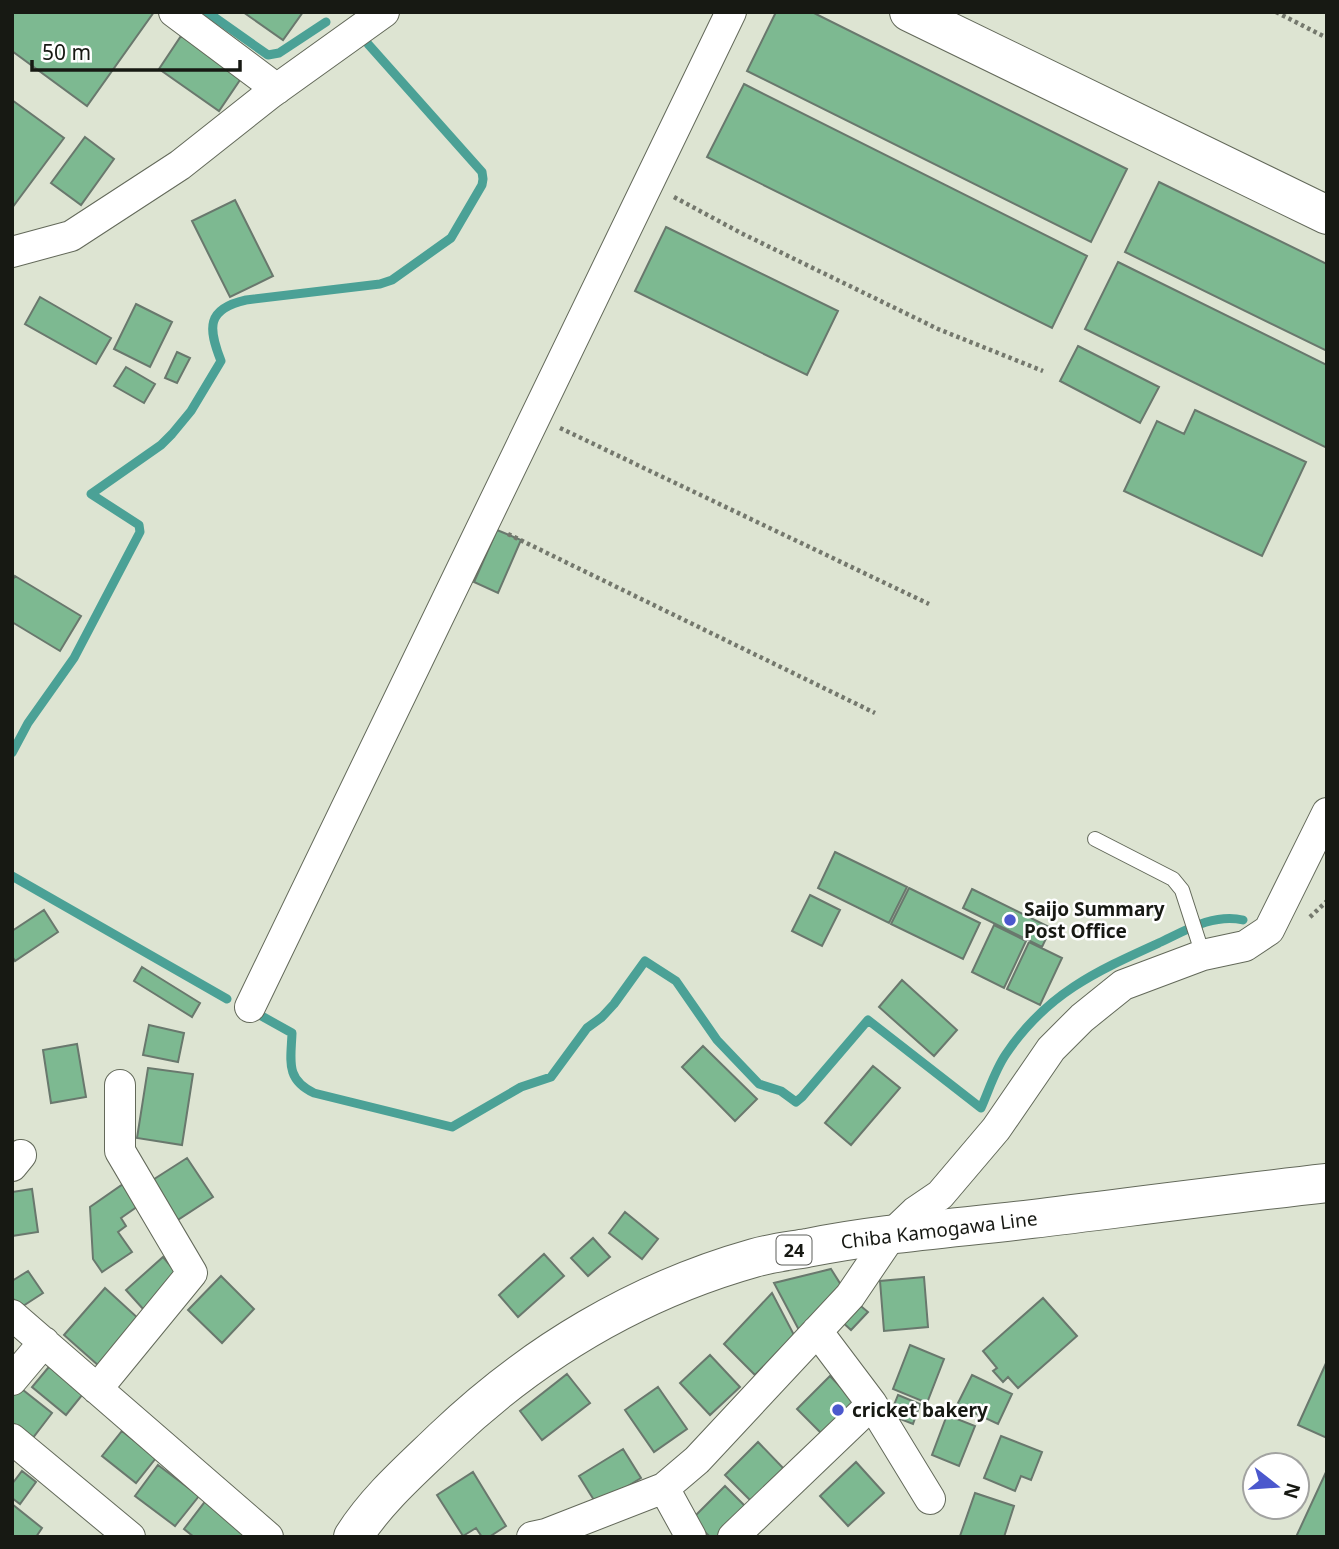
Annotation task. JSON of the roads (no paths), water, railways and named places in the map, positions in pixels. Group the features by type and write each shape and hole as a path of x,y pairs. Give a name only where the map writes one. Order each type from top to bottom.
{"main road":[{"path":"909,12 1327,215"},
{"name":"Chiba Kamogawa Line","path":"353,1537 394,1486 462,1420 554,1349 626,1307 685,1280 756,1257 892,1234 1327,1183"}],"street":[{"path":"174,12 277,89"},
{"path":"12,252 71,236 180,166 277,89 384,12"},
{"path":"250,1007 731,12"},
{"path":"532,1537 664,1488 697,1460 850,1296 892,1234 915,1212 940,1195 996,1129 1051,1049 1082,1018 1123,985 1201,948 1245,946 1269,930 1327,813"},
{"path":"97,1389 192,1273 120,1151 120,1085"},
{"path":"12,1315 268,1537"},
{"path":"817,1331 872,1404 930,1499"},
{"path":"12,1380 44,1342"},
{"path":"733,1537 872,1404"},
{"path":"12,1438 130,1537"},
{"path":"664,1488 691,1537"}],"lane":[{"path":"1095,839 1173,879 1182,890 1201,948"}],"waterway":[{"path":"207,12 268,55 279,53 326,22"},
{"path":"12,753 28,723 74,658 140,532 139,525 91,494 161,445 191,411 221,361 213,330 217,315 223,309 246,300 380,284 392,280 451,238 482,185 482,172 368,44"},
{"path":"12,876 227,999"},
{"path":"258,1014 292,1033 292,1068 298,1082 305,1088 314,1093 452,1127 521,1087 551,1077 587,1028 614,1004 645,961 676,981 717,1040 759,1084 781,1091 796,1102 868,1020 981,1108 1006,1054 1022,1033 1056,999 1095,974 1191,928 1222,919 1243,920"}],"place":[{"name":"Saijo Summary Post Office","path":"1010,920"},
{"name":"cricket bakery","path":"838,1410"}]}
